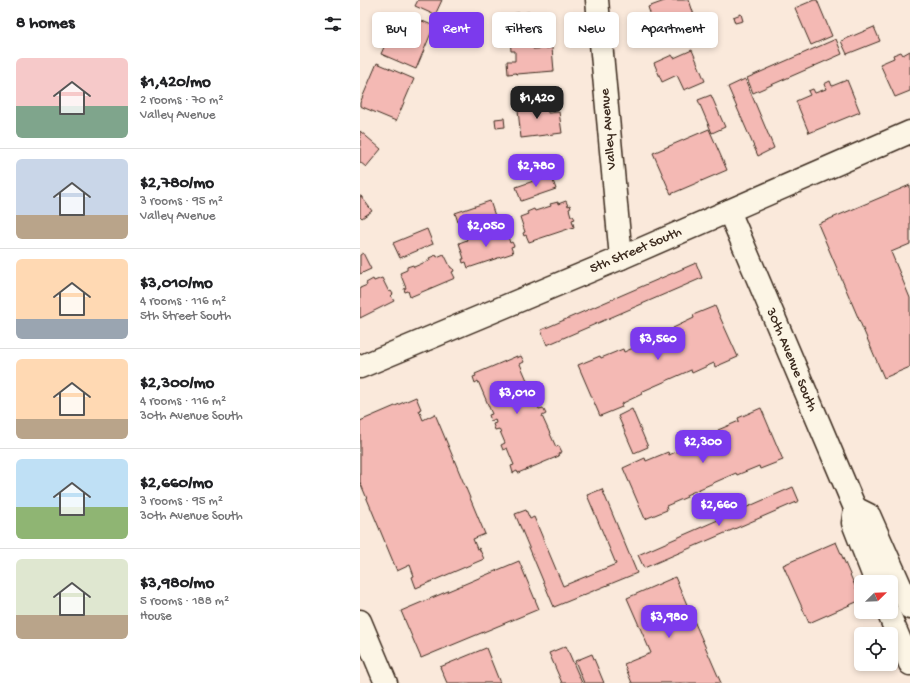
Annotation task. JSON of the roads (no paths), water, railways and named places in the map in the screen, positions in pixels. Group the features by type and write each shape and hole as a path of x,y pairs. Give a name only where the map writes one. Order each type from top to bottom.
{"street":[{"name":"Valley Avenue","path":"597,0 621,258"},
{"name":"5th Street South","path":"360,368 621,258 910,132"},
{"name":"30th Avenue South","path":"729,211 855,508 853,523 873,575"},
{"path":"855,508 869,515 910,608"},
{"path":"891,619 908,654"},
{"path":"360,621 386,683"}]}
